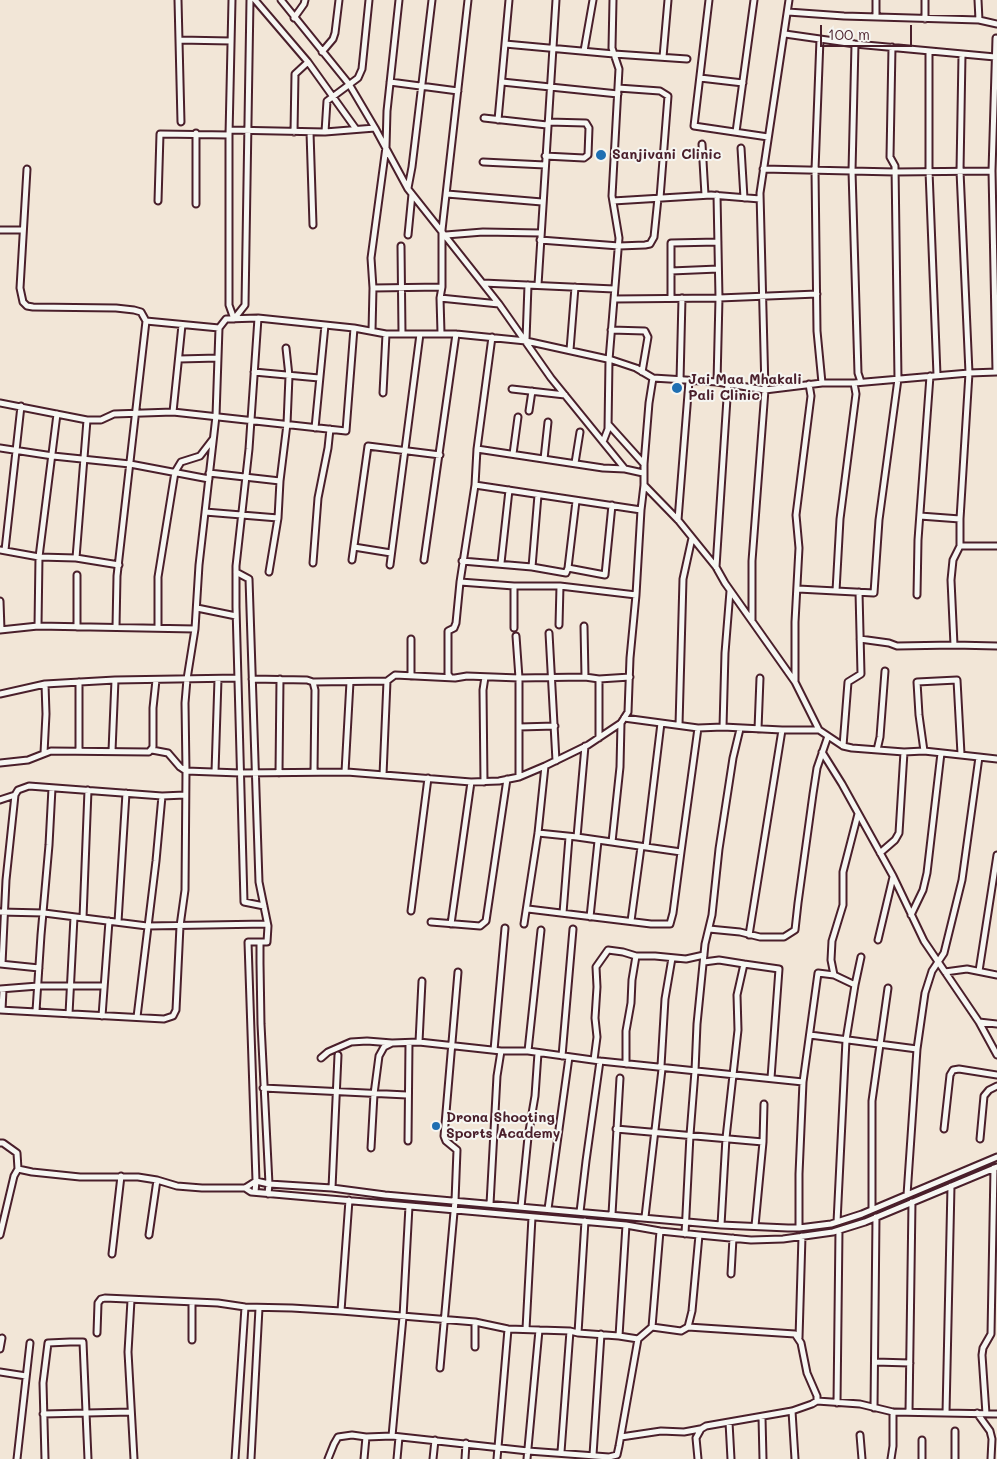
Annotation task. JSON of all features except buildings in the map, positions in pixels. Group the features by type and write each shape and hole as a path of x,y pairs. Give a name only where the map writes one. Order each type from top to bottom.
{"street":[{"path":"178,0 181,122"},
{"path":"232,0 229,132 230,305 234,319"},
{"path":"234,319 245,305 250,0"},
{"path":"255,0 308,62 356,129"},
{"path":"281,0 349,84 408,189 499,304 551,378 625,469"},
{"path":"294,18 305,0"},
{"path":"322,52 333,39 335,33 339,0"},
{"path":"325,132 327,101 358,78 362,69 369,0"},
{"path":"372,331 373,288 371,258 386,147 390,82 399,0"},
{"path":"408,189 432,0"},
{"path":"441,333 442,230 468,0"},
{"path":"498,120 509,0"},
{"path":"538,285 556,0"},
{"path":"584,51 593,0"},
{"path":"603,442 608,429 609,360 619,246 613,201 619,69 612,48 614,0"},
{"path":"663,57 668,0"},
{"path":"709,0 694,126 768,137"},
{"path":"736,132 754,0"},
{"path":"752,621 752,561 765,390 760,199 763,169 790,0"},
{"path":"876,0 876,16"},
{"path":"925,0 925,19"},
{"path":"978,0 979,20"},
{"path":"788,12 844,16 979,20 997,24"},
{"path":"785,34 820,40 995,58"},
{"path":"104,986 38,986 2,989 1,1010 164,1019 173,1016 176,1010 180,926 185,890 185,704 195,629 199,564 216,416 219,328 226,319 258,318 354,328 386,334 441,333 526,341 609,360 636,368 653,378 728,383 765,390 822,382 854,383 938,375 997,372 992,171 996,38"},
{"path":"179,40 231,41"},
{"path":"820,40 815,170 817,331 822,382"},
{"path":"505,44 687,59"},
{"path":"855,44 852,171 858,373 860,382"},
{"path":"798,589 874,594 879,520 898,379 895,166 890,157 892,47"},
{"path":"929,51 929,171 938,375"},
{"path":"954,645 953,560 960,546 969,373 960,171 962,55"},
{"path":"294,132 295,74 308,62"},
{"path":"700,78 743,83"},
{"path":"390,82 458,91"},
{"path":"502,82 618,94"},
{"path":"540,240 619,246 645,245 653,241 659,198 668,96 660,92 618,88"},
{"path":"484,118 548,123 586,123 589,128 588,154 586,158 545,156"},
{"path":"158,201 160,134 247,131 325,132 375,128"},
{"path":"310,132 313,225"},
{"path":"196,133 196,204"},
{"path":"702,144 705,195"},
{"path":"741,148 744,198"},
{"path":"483,162 545,165"},
{"path":"763,169 895,172 992,171"},
{"path":"27,170 22,230 20,293 23,302 27,306 134,310 141,312 146,321 117,576 116,627"},
{"path":"408,235 412,194"},
{"path":"447,194 542,202"},
{"path":"613,201 705,195 760,199"},
{"path":"717,195 718,382"},
{"path":"0,230 22,230"},
{"path":"446,236 483,232 540,233"},
{"path":"671,298 671,243 718,242"},
{"path":"402,246 402,333"},
{"path":"671,271 718,269"},
{"path":"483,283 614,289"},
{"path":"526,341 528,285"},
{"path":"373,288 442,287"},
{"path":"570,350 575,287"},
{"path":"614,299 719,298 817,294"},
{"path":"440,298 499,304"},
{"path":"680,381 682,298"},
{"path":"258,318 246,477 236,572 236,616 244,902 264,906"},
{"path":"146,321 219,328"},
{"path":"173,412 182,325"},
{"path":"315,428 325,325"},
{"path":"0,403 87,420 101,420 114,414 173,412 346,431 354,328"},
{"path":"611,330 645,331 648,337 642,372"},
{"path":"383,393 386,334"},
{"path":"390,565 420,334"},
{"path":"424,560 456,334"},
{"path":"450,678 448,674 448,631 454,628 456,624 462,561 475,485 477,449 492,337"},
{"path":"269,572 278,518 280,481 287,424 289,376 286,348"},
{"path":"179,359 218,358"},
{"path":"254,372 319,378"},
{"path":"917,595 917,564 930,376"},
{"path":"0,762 28,760 51,752 112,751 145,753 152,750 168,754 186,771 240,773 345,772 484,782 519,776 556,761 599,738 622,721 628,712 632,631 644,486 643,472 653,378"},
{"path":"678,520 689,381"},
{"path":"716,567 728,383"},
{"path":"836,591 840,519 856,394 854,383"},
{"path":"794,682 799,548 796,514 811,396 809,384"},
{"path":"512,389 565,394"},
{"path":"529,411 532,391"},
{"path":"21,406 3,550 39,557 76,558 119,565"},
{"path":"38,626 39,557 57,414"},
{"path":"513,454 518,417"},
{"path":"76,558 87,420"},
{"path":"544,459 548,422"},
{"path":"608,425 644,464"},
{"path":"313,563 318,498 330,429"},
{"path":"575,463 580,432"},
{"path":"158,627 158,577 175,472 181,462 200,456 213,439"},
{"path":"352,560 368,446 440,455"},
{"path":"0,448 130,464 175,472 280,481"},
{"path":"477,449 603,468 643,472"},
{"path":"475,485 641,510"},
{"path":"644,486 678,520 716,567 730,591 794,682 819,730 844,746 904,752 924,751 961,754 997,759"},
{"path":"501,564 509,490"},
{"path":"532,567 538,494"},
{"path":"462,561 532,567 566,573 576,501"},
{"path":"568,568 605,575 612,505"},
{"path":"205,512 278,518"},
{"path":"920,516 960,518"},
{"path":"679,725 683,579 692,538"},
{"path":"960,546 997,546"},
{"path":"354,547 391,553"},
{"path":"236,572 249,579 259,882 267,924 268,942 248,942 255,1192"},
{"path":"77,575 77,627"},
{"path":"460,582 514,586 560,586 636,596"},
{"path":"514,586 514,628"},
{"path":"559,625 560,586"},
{"path":"723,727 724,653 730,591"},
{"path":"844,746 848,682 861,674 859,592"},
{"path":"0,602 1,630 38,626 195,629"},
{"path":"197,608 236,616"},
{"path":"584,626 585,677"},
{"path":"549,633 556,761"},
{"path":"516,636 519,678 519,776"},
{"path":"411,639 411,676"},
{"path":"860,639 876,640 897,646 997,646"},
{"path":"877,750 880,737 884,671"},
{"path":"252,679 350,682 387,681 395,676 599,678 630,676"},
{"path":"484,782 483,690 485,677"},
{"path":"0,694 45,684 115,680 238,678"},
{"path":"599,678 599,738"},
{"path":"758,729 760,678"},
{"path":"215,772 218,679"},
{"path":"279,772 280,679"},
{"path":"112,751 115,680"},
{"path":"152,750 156,680"},
{"path":"924,751 917,682 957,680 961,754"},
{"path":"383,775 387,681"},
{"path":"79,682 79,751"},
{"path":"313,682 314,772"},
{"path":"345,772 350,682"},
{"path":"44,753 45,684"},
{"path":"622,721 661,723 698,728 819,730"},
{"path":"612,842 620,766 622,721"},
{"path":"630,921 644,847 661,723"},
{"path":"519,727 555,726"},
{"path":"528,909 651,924 670,924 674,913 698,728"},
{"path":"685,1234 696,1024 729,785 740,728"},
{"path":"749,935 782,730"},
{"path":"709,929 760,938 784,937 795,930 813,794 822,752 828,736"},
{"path":"577,837 585,746"},
{"path":"822,752 893,876 924,941 979,1022 997,1055"},
{"path":"880,853 895,840 899,833 904,752"},
{"path":"911,915 923,890 928,866 941,753"},
{"path":"907,1195 917,1049 925,993 932,971 939,964 946,945 962,880 979,757"},
{"path":"524,924 528,909 545,766"},
{"path":"412,911 428,778"},
{"path":"431,922 480,926 486,921 507,779"},
{"path":"451,924 471,782"},
{"path":"39,968 1,964 3,880 15,795 18,790 22,787 162,796 185,795"},
{"path":"36,1011 52,788"},
{"path":"83,918 88,790"},
{"path":"118,922 126,793"},
{"path":"0,800 15,795"},
{"path":"137,1017 162,796"},
{"path":"834,975 831,960 832,941 843,906 843,872 858,814"},
{"path":"538,833 681,852"},
{"path":"563,913 569,837"},
{"path":"590,917 598,841"},
{"path":"979,971 997,855"},
{"path":"878,940 893,876"},
{"path":"2,911 44,913 147,926 267,924"},
{"path":"69,1014 74,917"},
{"path":"102,1016 110,921"},
{"path":"494,1050 505,928"},
{"path":"562,1056 573,928"},
{"path":"528,1052 541,930"},
{"path":"260,942 268,1194"},
{"path":"594,1060 597,1037 595,1018 596,967 608,950 636,956 686,959 704,956"},
{"path":"626,1064 626,1031 636,956"},
{"path":"836,1222 846,1040 861,957"},
{"path":"645,1217 661,1068 665,999 672,958"},
{"path":"704,962 719,960 779,969 771,1078"},
{"path":"721,1224 726,1138 738,1030 736,995 744,964"},
{"path":"945,972 967,969 997,975"},
{"path":"440,1368 456,1201 457,1153 455,1147 446,1141 444,1136 458,972"},
{"path":"799,1228 803,1082 818,973 834,975 855,985"},
{"path":"419,1042 422,981"},
{"path":"872,1210 872,1101 888,988"},
{"path":"979,1022 997,1024"},
{"path":"810,1035 917,1049"},
{"path":"321,1058 328,1052 351,1042 419,1042 803,1082"},
{"path":"371,1148 374,1094 379,1056 384,1047 392,1043"},
{"path":"408,1141 409,1043"},
{"path":"490,1204 497,1076 501,1051"},
{"path":"521,1207 527,1147 535,1096 538,1053"},
{"path":"332,1188 338,1056"},
{"path":"548,1209 569,1058"},
{"path":"580,1212 600,1061"},
{"path":"944,1129 950,1075 953,1070 960,1069 997,1075"},
{"path":"612,1214 620,1078"},
{"path":"980,1139 984,1096 989,1090 997,1086"},
{"path":"264,1088 407,1094"},
{"path":"755,1226 764,1104"},
{"path":"616,1129 762,1142"},
{"path":"0,1143 17,1152 18,1169 14,1176 0,1235"},
{"path":"18,1169 80,1177 121,1176 157,1180 177,1186 202,1188 245,1188 256,1181 269,1184 332,1188 385,1195 686,1222 799,1228 836,1222 872,1210 997,1157"},
{"path":"245,1188 251,1192 268,1194 626,1224 660,1231 751,1240 783,1239 839,1230 876,1217 995,1168 990,1338 983,1348 982,1355 986,1414"},
{"path":"112,1254 121,1176"},
{"path":"149,1234 157,1180"},
{"path":"946,1413 951,1186"},
{"path":"341,1311 349,1200"},
{"path":"909,1412 912,1202"},
{"path":"392,1436 403,1318 410,1206"},
{"path":"526,1329 532,1217"},
{"path":"874,1408 876,1217"},
{"path":"578,1333 585,1221"},
{"path":"619,1336 626,1224"},
{"path":"837,1403 839,1230"},
{"path":"328,1459 338,1437 352,1435 366,1437 392,1436 528,1451 609,1457 617,1455 638,1340 652,1326 660,1231"},
{"path":"688,1327 692,1312 700,1235"},
{"path":"802,1236 799,1338 807,1373 817,1396 817,1401"},
{"path":"731,1274 733,1238"},
{"path":"97,1333 98,1303 101,1299 218,1303 259,1308 341,1311 403,1318 475,1322 508,1328 601,1334 638,1340"},
{"path":"131,1300 128,1352 134,1459"},
{"path":"192,1302 192,1340"},
{"path":"235,1459 245,1307"},
{"path":"251,1459 259,1308"},
{"path":"475,1322 475,1347"},
{"path":"652,1326 681,1331 688,1327 784,1332 795,1334 799,1338"},
{"path":"497,1459 508,1328"},
{"path":"528,1459 539,1330"},
{"path":"561,1452 570,1331"},
{"path":"593,1455 601,1334"},
{"path":"0,1349 2,1338"},
{"path":"990,1338 997,1339"},
{"path":"45,1459 43,1383 48,1344 83,1342 88,1459"},
{"path":"17,1459 30,1343"},
{"path":"875,1362 910,1363"},
{"path":"0,1372 26,1376"},
{"path":"621,1437 661,1431 684,1432 701,1429 706,1426 792,1411 817,1401 860,1404 893,1412 997,1414"},
{"path":"792,1411 795,1459"},
{"path":"43,1414 131,1412"},
{"path":"891,1459 893,1412"},
{"path":"977,1413 990,1431 992,1439 991,1459"},
{"path":"762,1417 762,1459"},
{"path":"729,1422 731,1459"},
{"path":"698,1459 696,1438 701,1429"},
{"path":"955,1431 955,1459"},
{"path":"860,1436 862,1459"},
{"path":"364,1459 366,1437"},
{"path":"398,1459 399,1437"},
{"path":"433,1459 435,1440"},
{"path":"922,1440 922,1459"},
{"path":"465,1459 466,1443"}],"place":[{"name":"Sanjivani Clinic","path":"601,155"},
{"name":"Jai Maa Mhakali Pali Clinic","path":"677,388"},
{"name":"Drona Shooting Sports Academy","path":"436,1126"}]}
